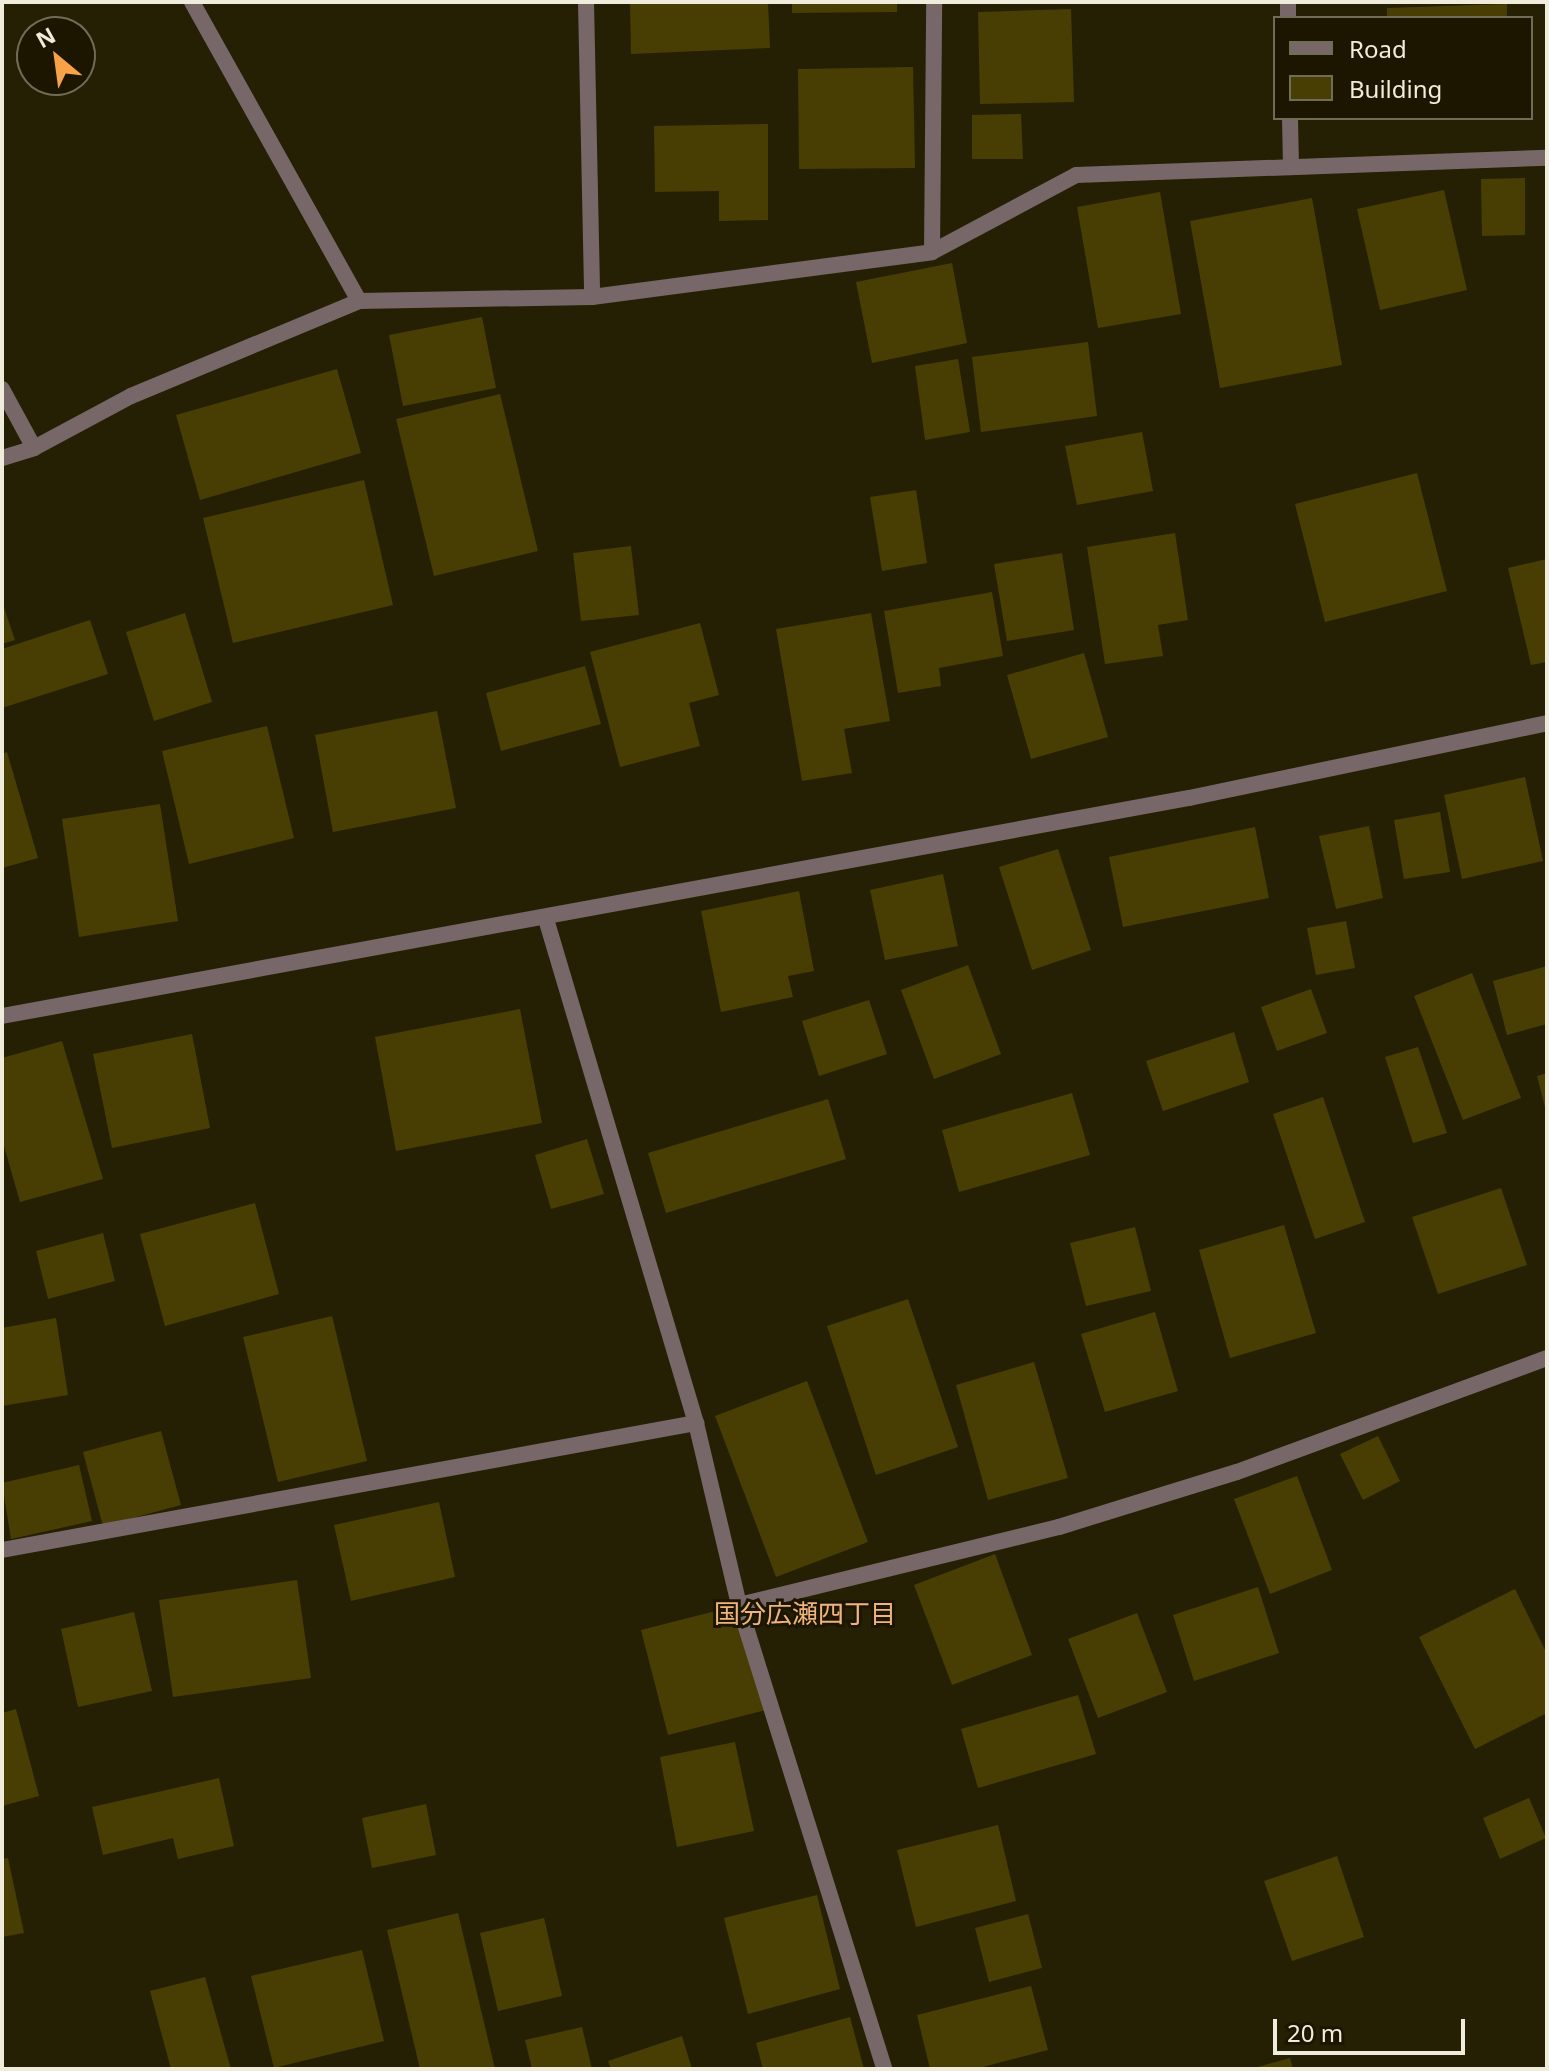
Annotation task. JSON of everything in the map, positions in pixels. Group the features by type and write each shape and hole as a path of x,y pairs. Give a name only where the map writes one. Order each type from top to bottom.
{"street":[{"path":"192,2 359,301"},
{"path":"586,2 592,297"},
{"path":"932,252 934,2"},
{"path":"1290,120 1291,164"},
{"path":"2,458 34,448 131,396 359,301 592,297 932,252 1076,175 1291,164 1547,158"},
{"path":"2,389 34,448"},
{"path":"2,1016 546,919 1189,798 1547,723"},
{"path":"546,919 696,1423 739,1605 884,2069"},
{"path":"739,1605 1059,1527 1237,1472 1547,1358"},
{"path":"2,1550 696,1423"}],"building":[{"path":"630,2 768,2 770,48 631,54"},
{"path":"792,2 897,2 897,12 792,13"},
{"path":"1507,4 1507,16 1387,16 1387,8"},
{"path":"1071,9 1074,102 980,104 978,12"},
{"path":"913,67 915,168 799,169 798,69"},
{"path":"1021,114 1023,159 972,159 972,115"},
{"path":"768,124 768,220 719,221 719,191 655,192 654,126"},
{"path":"1525,178 1525,235 1482,236 1481,179"},
{"path":"1444,190 1467,290 1380,310 1357,209"},
{"path":"1160,192 1181,314 1098,328 1077,207"},
{"path":"1312,198 1342,365 1220,388 1190,221"},
{"path":"952,263 967,343 872,363 856,282"},
{"path":"482,317 496,388 403,406 389,335"},
{"path":"1088,342 1097,416 981,432 972,357"},
{"path":"958,359 970,432 925,440 915,366"},
{"path":"337,369 361,453 200,500 176,415"},
{"path":"500,394 538,551 434,576 396,419"},
{"path":"1142,432 1153,491 1077,505 1065,446"},
{"path":"1417,473 1447,591 1325,622 1295,504"},
{"path":"364,480 393,605 233,643 203,518"},
{"path":"916,490 927,563 882,571 870,497"},
{"path":"1175,533 1188,620 1158,625 1163,656 1105,664 1087,547"},
{"path":"631,546 639,615 581,621 573,553"},
{"path":"1062,553 1074,630 1007,641 994,564"},
{"path":"1547,559 1547,662 1531,665 1508,568"},
{"path":"992,592 1003,656 939,668 941,686 898,693 884,611"},
{"path":"2,602 15,640 2,644"},
{"path":"185,613 212,702 154,721 126,632"},
{"path":"871,613 890,721 844,729 852,773 802,781 776,629"},
{"path":"90,620 108,674 2,708 2,649"},
{"path":"700,623 719,695 689,703 700,746 620,767 590,652"},
{"path":"1084,653 1108,737 1031,759 1007,675"},
{"path":"585,666 601,724 501,751 486,693"},
{"path":"437,711 456,808 333,832 315,735"},
{"path":"267,726 294,838 189,864 162,751"},
{"path":"7,752 38,858 2,868 2,754"},
{"path":"1525,777 1543,861 1462,879 1444,795"},
{"path":"160,804 178,921 79,937 62,819"},
{"path":"1440,812 1450,872 1404,879 1394,820"},
{"path":"1369,826 1383,898 1336,909 1319,836"},
{"path":"1255,827 1269,898 1123,927 1109,857"},
{"path":"1058,849 1091,950 1032,970 999,867"},
{"path":"943,874 958,946 885,960 870,890"},
{"path":"799,891 814,971 788,976 793,997 721,1012 701,911"},
{"path":"1346,921 1355,968 1316,975 1307,928"},
{"path":"968,965 1001,1054 934,1079 901,990"},
{"path":"1547,966 1547,1024 1507,1035 1493,981"},
{"path":"1472,973 1521,1098 1463,1120 1414,996"},
{"path":"1311,989 1327,1033 1277,1051 1261,1007"},
{"path":"869,1000 887,1054 819,1076 802,1021"},
{"path":"520,1009 542,1123 396,1151 375,1037"},
{"path":"1234,1032 1249,1082 1163,1111 1146,1061"},
{"path":"192,1034 210,1128 112,1148 93,1054"},
{"path":"62,1041 103,1179 20,1202 2,1139 2,1058"},
{"path":"1418,1047 1447,1133 1413,1143 1385,1057"},
{"path":"1547,1073 1547,1111 1546,1111 1537,1076"},
{"path":"1072,1093 1090,1155 959,1192 942,1130"},
{"path":"1323,1097 1365,1222 1315,1239 1273,1114"},
{"path":"828,1099 846,1159 666,1213 648,1153"},
{"path":"587,1139 604,1194 551,1209 535,1155"},
{"path":"1501,1188 1527,1265 1438,1294 1412,1217"},
{"path":"255,1203 279,1294 165,1326 140,1234"},
{"path":"1284,1225 1316,1333 1230,1358 1199,1250"},
{"path":"1135,1227 1151,1291 1086,1306 1070,1243"},
{"path":"103,1233 115,1281 48,1299 36,1251"},
{"path":"908,1299 958,1447 876,1475 827,1326"},
{"path":"1155,1312 1178,1391 1105,1412 1081,1334"},
{"path":"332,1316 367,1461 278,1482 243,1337"},
{"path":"56,1318 68,1395 2,1406 2,1328"},
{"path":"1034,1362 1068,1478 988,1500 956,1385"},
{"path":"807,1381 868,1542 776,1577 715,1416"},
{"path":"161,1431 181,1505 103,1526 83,1452"},
{"path":"1378,1436 1400,1481 1363,1500 1340,1454"},
{"path":"79,1465 92,1521 11,1539 2,1483"},
{"path":"1297,1476 1332,1570 1270,1594 1234,1499"},
{"path":"439,1502 455,1577 351,1601 334,1525"},
{"path":"995,1554 1032,1655 952,1685 914,1585"},
{"path":"297,1580 311,1678 173,1697 159,1600"},
{"path":"1258,1587 1279,1653 1194,1681 1173,1615"},
{"path":"1515,1589 1547,1654 1547,1713 1475,1749 1419,1637"},
{"path":"739,1605 766,1710 668,1735 641,1630"},
{"path":"134,1612 152,1691 78,1707 61,1629"},
{"path":"1137,1613 1167,1692 1098,1718 1068,1639"},
{"path":"1078,1695 1096,1754 978,1788 961,1729"},
{"path":"16,1709 39,1796 2,1806 2,1713"},
{"path":"735,1742 754,1831 677,1847 660,1757"},
{"path":"219,1778 234,1846 178,1859 173,1838 103,1855 92,1807"},
{"path":"1529,1798 1546,1838 1500,1859 1483,1818"},
{"path":"426,1804 436,1855 372,1868 362,1818"},
{"path":"998,1825 1016,1901 916,1927 897,1850"},
{"path":"1337,1856 1364,1937 1292,1961 1264,1881"},
{"path":"8,1858 24,1933 2,1937 2,1859"},
{"path":"817,1895 840,1989 748,2014 724,1918"},
{"path":"458,1913 495,2069 420,2069 387,1930"},
{"path":"1028,1914 1042,1968 989,1982 975,1928"},
{"path":"544,1918 562,1996 498,2011 480,1933"},
{"path":"362,1950 384,2041 274,2068 251,1976"},
{"path":"205,1977 231,2069 171,2069 150,1991"},
{"path":"1031,1986 1048,2050 975,2069 930,2069 917,2015"},
{"path":"850,2017 864,2069 763,2069 756,2043"},
{"path":"582,2027 592,2069 532,2069 525,2040"},
{"path":"682,2036 692,2069 611,2069 608,2061"},
{"path":"1290,2058 1293,2069 1254,2069 1254,2068"}],"district":[{"name":"国分広瀬四丁目","path":"805,1614"}]}
